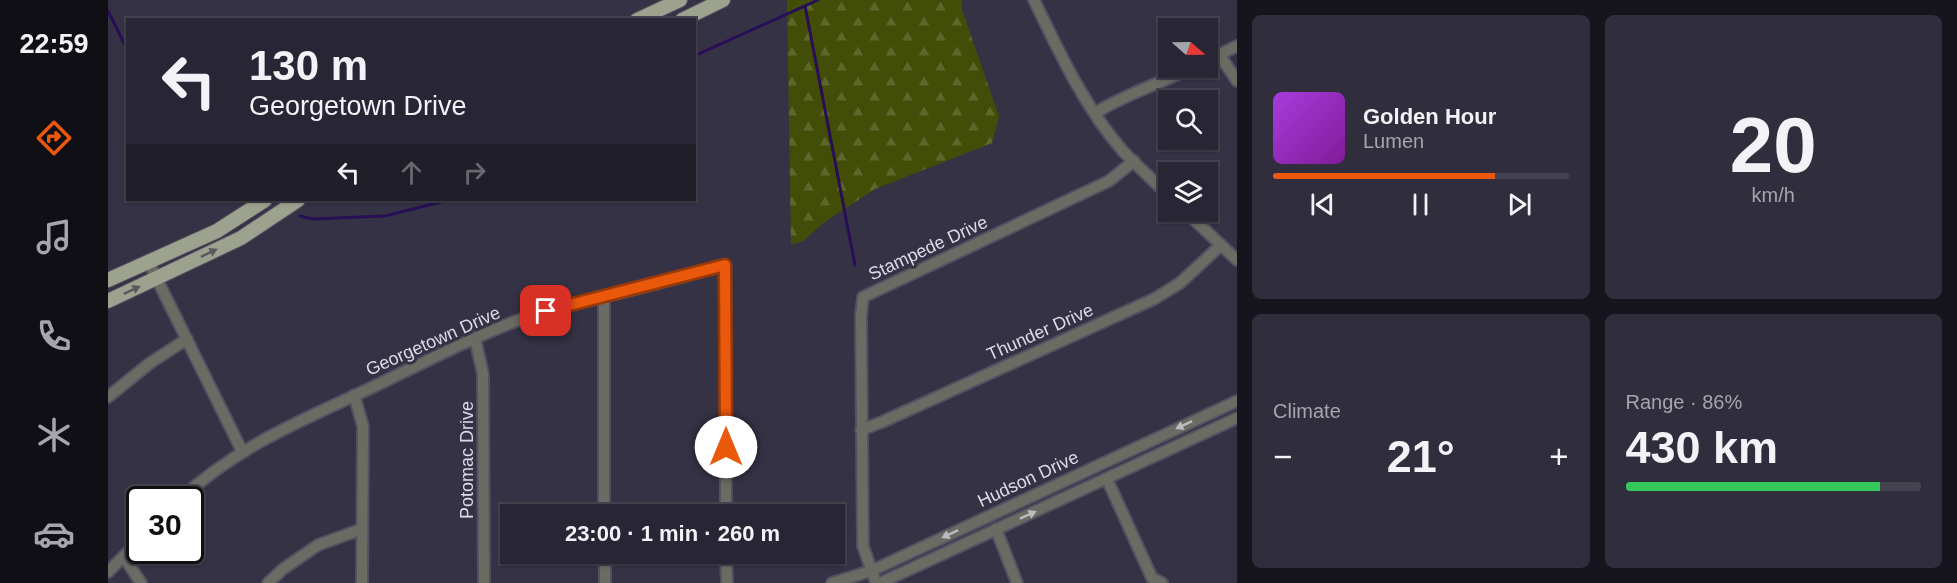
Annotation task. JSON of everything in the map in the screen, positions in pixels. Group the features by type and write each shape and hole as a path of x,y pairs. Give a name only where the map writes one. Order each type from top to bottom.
{"main road":[{"path":"641,18 680,0"},
{"path":"686,18 723,0"},
{"path":"108,280 217,231 263,201"},
{"path":"108,301 241,237 296,201"}],"street":[{"path":"1039,2 1066,63 1095,113 1122,150 1158,185"},
{"path":"1237,46 1219,54 1237,81"},
{"path":"1095,113 1112,102 1171,78"},
{"name":"Stampede Drive","path":"878,583 871,571 863,546 861,316 863,297 1109,182 1134,161"},
{"path":"1196,222 1237,261"},
{"name":"Thunder Drive","path":"861,430 1154,299 1180,283 1221,246"},
{"path":"148,261 242,451"},
{"name":"Georgetown Drive","path":"194,486 242,451 301,419 527,317 565,305 725,265 726,504"},
{"path":"604,297 604,504"},
{"path":"108,398 150,363 187,339"},
{"name":"Potomac Drive","path":"475,339 483,374 484,583"},
{"path":"354,395 363,426 362,583"},
{"name":"Hudson Drive","path":"832,583 871,571 1237,400"},
{"name":"Hudson Drive","path":"878,583 1237,418"},
{"path":"1107,479 1152,578 1162,583"},
{"path":"267,583 318,545 362,529"},
{"path":"996,529 1017,583"},
{"path":"108,572 124,557 141,583"},
{"path":"604,564 605,583"},
{"path":"726,564 727,583"}],"green space":[{"path":"787,0 962,0 962,10 999,116 992,143 875,189 826,221 803,241 791,245"}],"waterway":[{"path":"696,55 818,0"},
{"path":"805,6 855,265"},
{"path":"108,11 126,47"},
{"path":"300,216 313,219 385,216 445,201"}],"route":[{"path":"546,311 725,265 726,447"}]}
